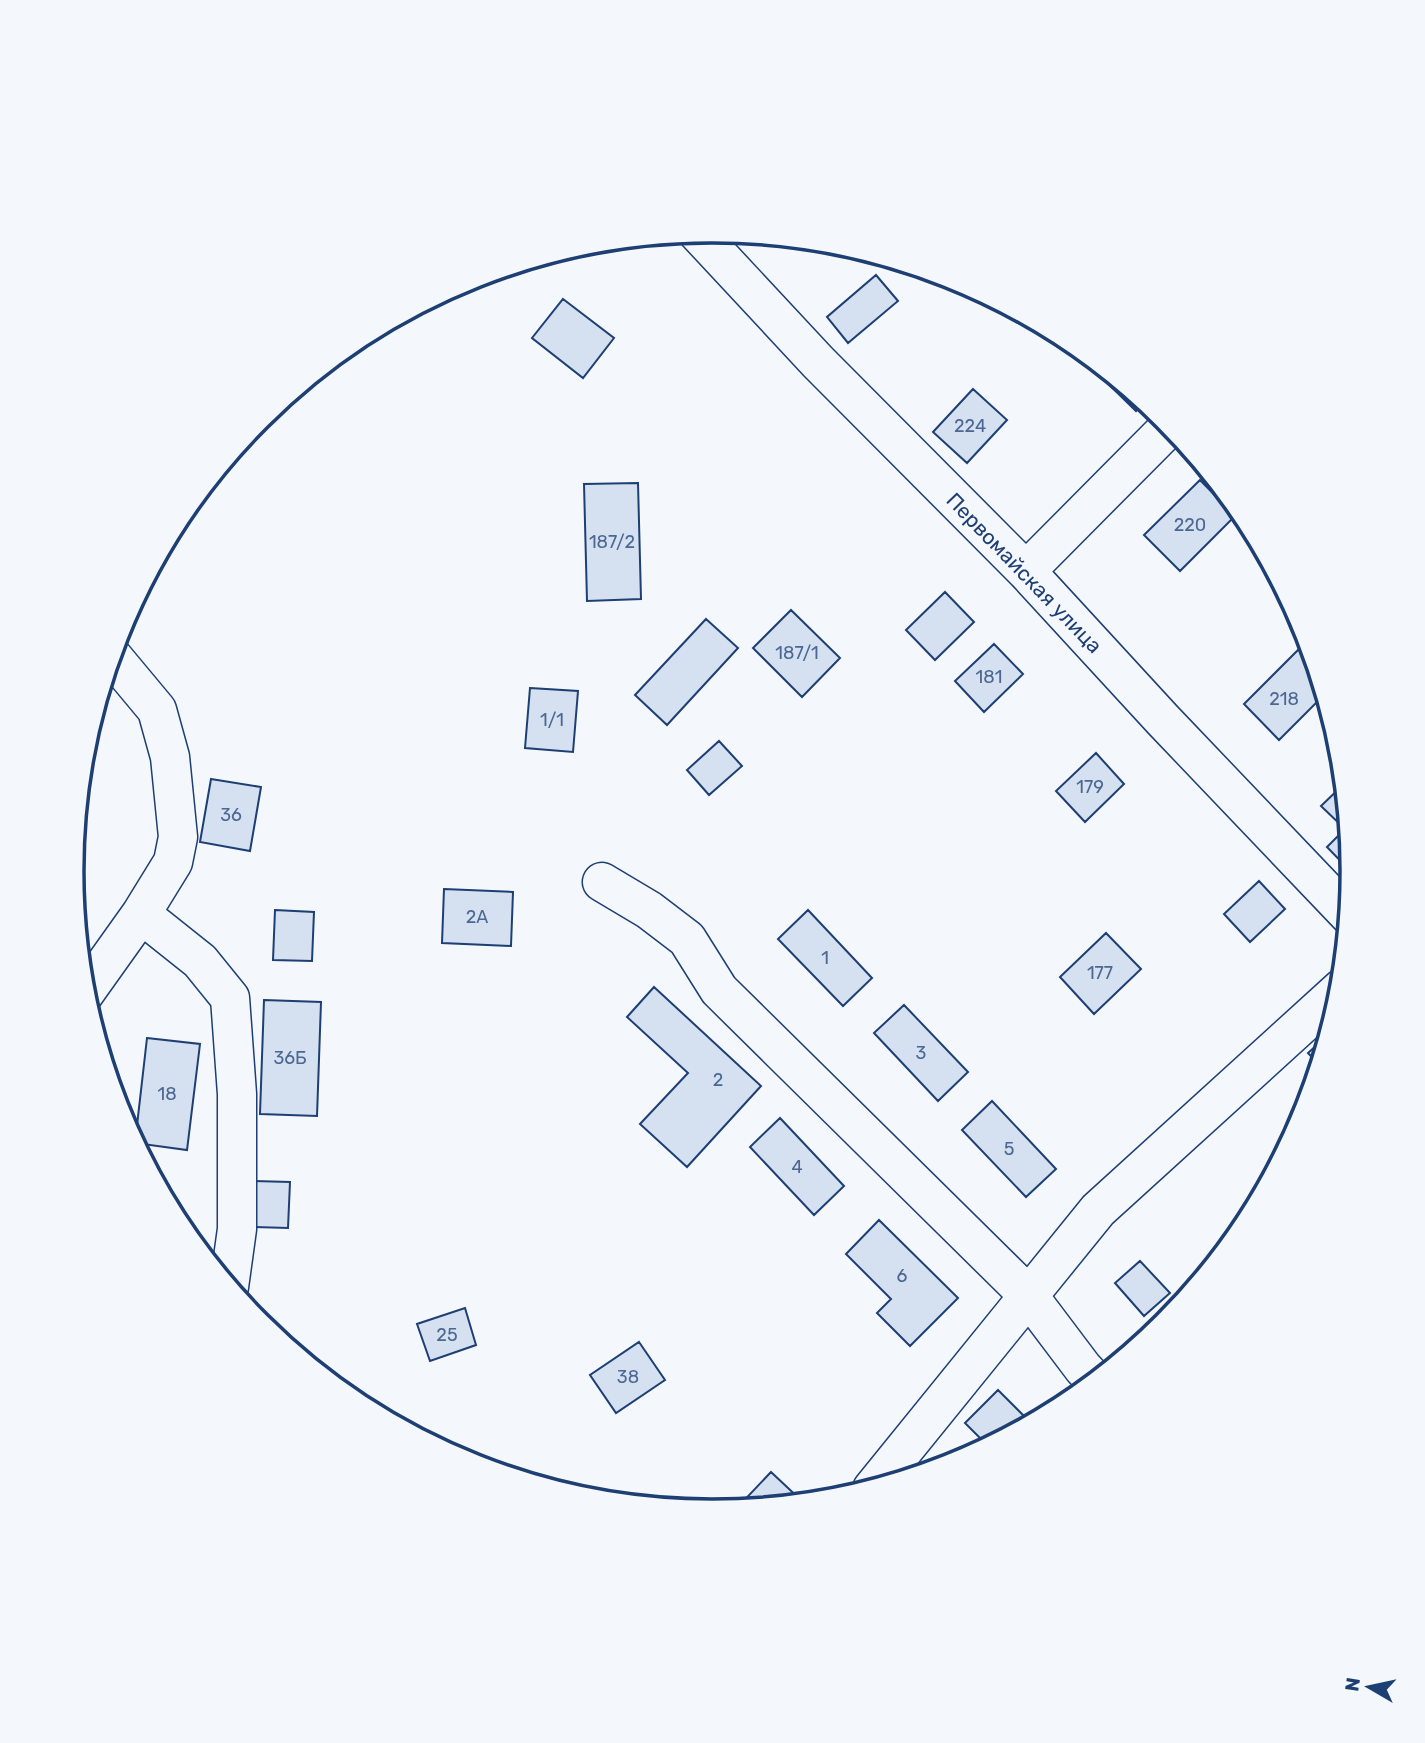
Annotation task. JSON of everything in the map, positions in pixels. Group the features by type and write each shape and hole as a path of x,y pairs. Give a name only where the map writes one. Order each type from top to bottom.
{"street":[{"name":"Первомайская улица","path":"708,243 818,362 1026,571 1163,720 1340,903"},
{"path":"1026,571 1163,433"},
{"path":"94,980 141,914 173,862 178,837 170,757 157,710 119,664"},
{"path":"602,882 649,910 687,939 719,990 1028,1295 1089,1374"},
{"path":"141,914 200,961 230,998 237,1094 237,1229 231,1275"},
{"path":"882,1477 1098,1210 1327,1001"}],"building":[{"path":"876,275 898,301 848,343 827,317"},
{"path":"563,299 614,338 583,378 532,338"},
{"path":"1107,383 1138,409 1136,411"},
{"path":"973,389 1007,420 967,463 933,432"},
{"path":"1200,480 1232,519 1180,571 1144,535"},
{"path":"638,483 641,599 587,601 584,484"},
{"path":"945,592 974,622 935,660 906,630"},
{"path":"791,610 840,658 802,697 753,648"},
{"path":"706,619 738,648 667,725 635,695"},
{"path":"994,644 1023,674 984,712 955,681"},
{"path":"1299,649 1301,651 1318,701 1279,740 1244,704"},
{"path":"530,688 578,691 573,752 525,748"},
{"path":"719,741 742,766 709,795 687,770"},
{"path":"1096,753 1124,784 1085,822 1056,791"},
{"path":"211,779 261,787 250,851 200,842"},
{"path":"1336,791 1339,824 1321,806"},
{"path":"1340,834 1341,861 1327,847"},
{"path":"1259,881 1285,909 1250,942 1224,914"},
{"path":"444,889 513,892 511,946 442,943"},
{"path":"275,910 314,912 312,961 273,960"},
{"path":"808,910 872,978 843,1006 778,939"},
{"path":"1106,933 1141,969 1094,1014 1060,977"},
{"path":"654,987 761,1086 687,1167 640,1124 688,1073 627,1017"},
{"path":"264,1000 321,1002 317,1116 260,1114"},
{"path":"904,1005 968,1072 938,1101 874,1033"},
{"path":"147,1038 200,1044 187,1150 147,1145 137,1123"},
{"path":"1317,1045 1313,1058 1308,1053"},
{"path":"992,1101 1056,1169 1026,1197 962,1130"},
{"path":"780,1118 844,1186 814,1215 750,1147"},
{"path":"253,1181 290,1182 288,1228 251,1227"},
{"path":"879,1220 958,1298 910,1346 877,1313 891,1299 846,1254"},
{"path":"1140,1261 1170,1293 1144,1316 1115,1283"},
{"path":"465,1308 476,1345 430,1361 417,1324"},
{"path":"639,1342 665,1380 616,1413 590,1375"},
{"path":"998,1390 1025,1417 981,1439 965,1423"},
{"path":"771,1472 795,1495 754,1499 745,1499"}]}
